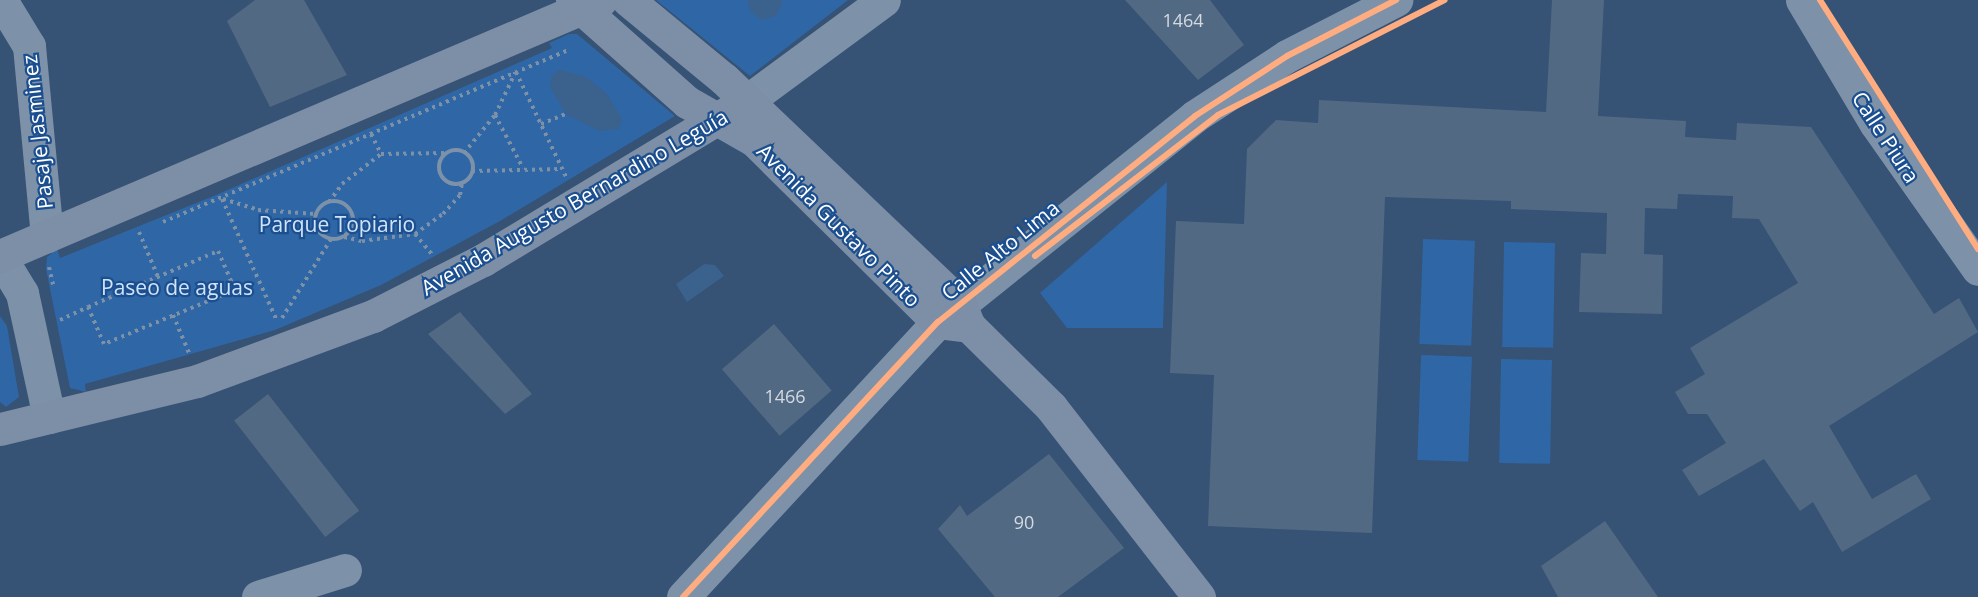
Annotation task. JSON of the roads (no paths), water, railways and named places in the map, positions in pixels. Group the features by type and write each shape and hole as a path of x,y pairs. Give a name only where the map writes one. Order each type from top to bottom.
{"main road":[{"name":"Avenida Gustavo Pinto","path":"628,0 747,100 956,317"},
{"path":"0,257 584,3"},
{"name":"Avenida Gustavo Pinto","path":"584,3 715,120 754,140 956,317 1051,407 1199,597"},
{"name":"Avenida Augusto Bernardino Leguía","path":"0,429 197,381 373,316 483,260 747,100"}],"street":[{"name":"Pasaje Jasminez","path":"1,0 29,46 47,236"},
{"name":"Avenida Augusto Bernardino Leguía","path":"747,100 884,0"},
{"name":"Calle Piura","path":"1802,0 1876,124 1978,269"},
{"name":"Calle Alto Lima","path":"683,597 956,317 1125,167 1287,56 1371,2"},
{"path":"0,257 22,293 49,417"},
{"path":"258,597 345,570"}],"park label":[{"name":"Parque Topiario","path":"337,224"},
{"name":"Paseo de aguas","path":"177,287"}]}
